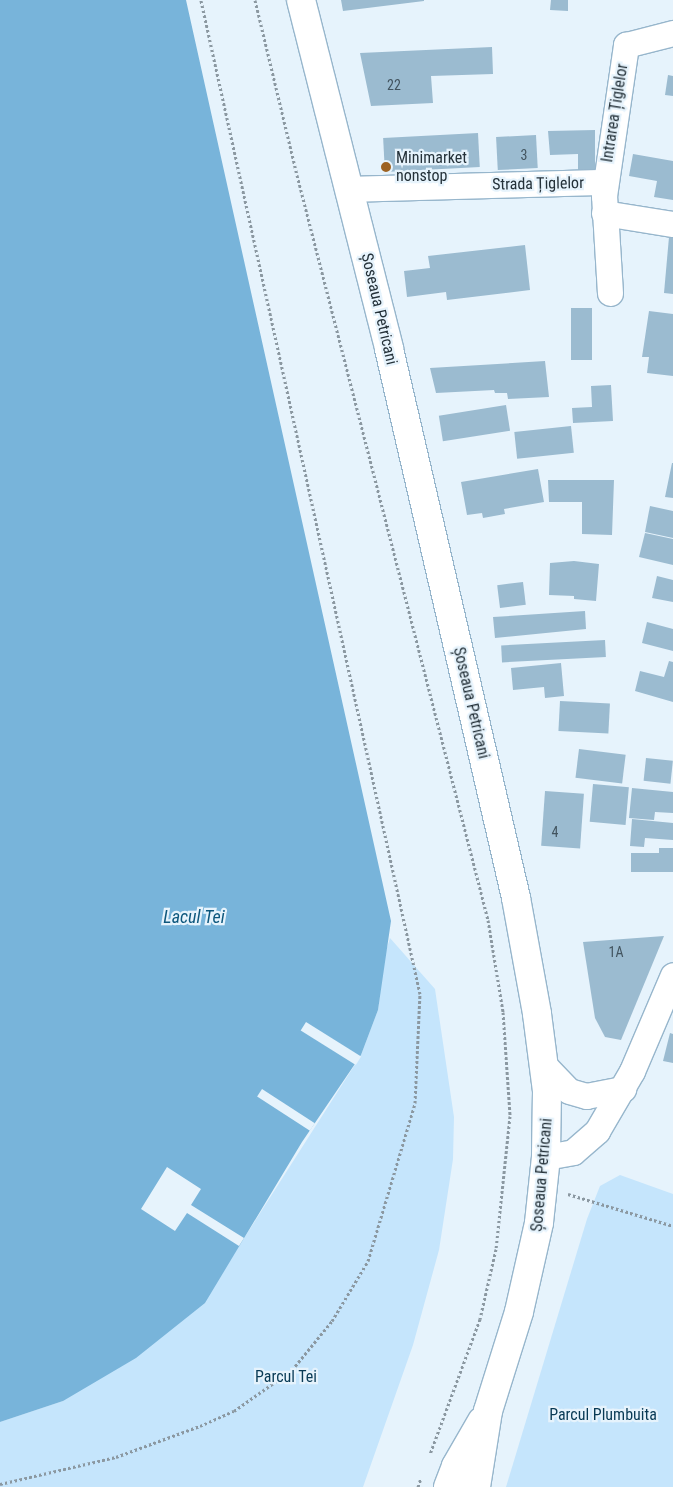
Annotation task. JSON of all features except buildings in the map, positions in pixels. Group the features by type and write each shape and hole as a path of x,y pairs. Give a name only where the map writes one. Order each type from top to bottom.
{"main road":[{"name":"Șoseaua Petricani","path":"301,0 349,189 516,898 547,1092 544,1187 527,1279 488,1411"},
{"path":"448,1487 456,1466 488,1411"},
{"path":"476,1487 488,1411"}],"street":[{"name":"Intrarea Țiglelor","path":"605,182 626,44 673,33"},
{"name":"Strada Țiglelor","path":"349,189 605,182 604,213 610,293"},
{"path":"604,213 673,224"},
{"path":"546,1157 573,1152 586,1143 597,1131 623,1089 673,975"},
{"path":"543,1064 555,1080 569,1091 586,1096 623,1089"}],"path":[{"path":"0,1484 116,1457 200,1426 234,1411 292,1370 332,1321 368,1261 415,1103 420,994 201,0"},
{"path":"255,0 299,185 488,920 503,1012 510,1116 496,1249 480,1319 429,1456"},
{"path":"544,1187 673,1226"},
{"path":"418,1487 422,1474"}],"green space":[{"name":"Parcul Tei","path":"390,938 435,989 454,1117 453,1159 439,1250 413,1345 363,1487 0,1487 0,1422 63,1401 239,1246 361,1055 378,1010 384,957"},
{"name":"Parcul Plumbuita","path":"620,1175 673,1194 673,1487 506,1487 587,1219 600,1186"}],"water":[{"name":"Lacul Tei","path":"0,0 186,0 391,921 378,1010 361,1055 302,1142 205,1303 136,1358 63,1401 0,1422"}],"pier":[{"path":"306,1022 361,1056 356,1065 301,1030"},
{"path":"262,1089 315,1123 310,1131 257,1097"},
{"path":"167,1167 201,1189 191,1205 244,1238 239,1246 187,1213 175,1231 141,1209"}],"place":[{"name":"Minimarket nonstop","path":"386,167"}]}
